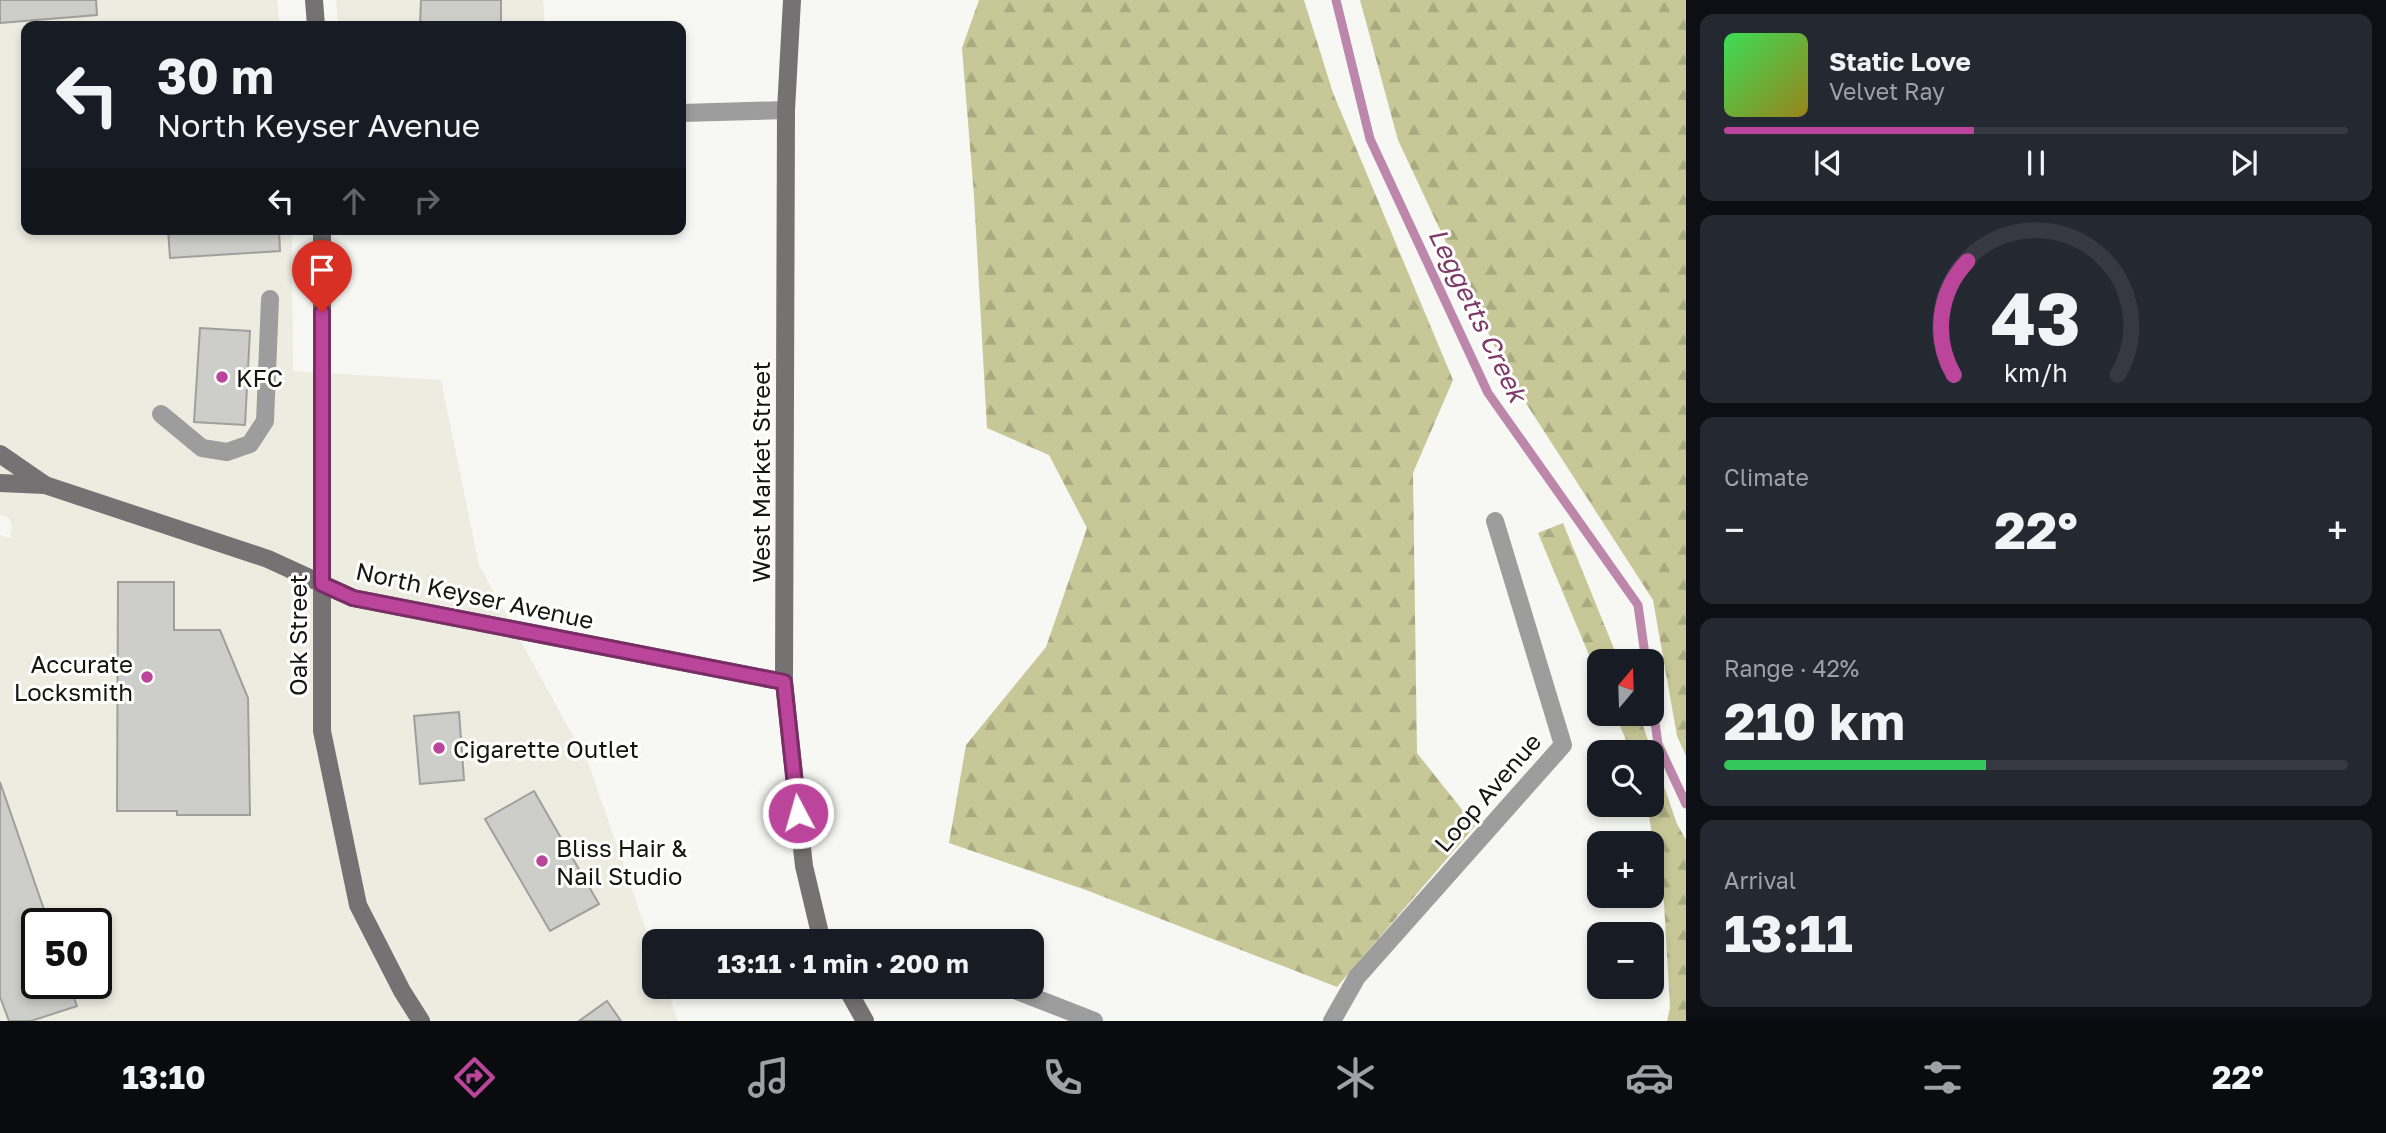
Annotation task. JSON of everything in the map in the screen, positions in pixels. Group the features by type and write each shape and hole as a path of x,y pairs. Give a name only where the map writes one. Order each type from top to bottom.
{"street":[{"path":"314,0 316,21"},
{"name":"West Market Street","path":"792,0 786,110 784,682 804,866 819,929"},
{"path":"686,113 786,110"},
{"name":"Oak Street","path":"322,235 322,731 358,905 402,991 421,1021"},
{"path":"161,414 202,448 227,452 250,444 265,421 270,299"},
{"name":"North Keyser Avenue","path":"0,454 46,485 268,559 353,598 784,682"},
{"name":"North Keyser Avenue","path":"0,483 46,485"},
{"name":"Loop Avenue","path":"1332,1021 1357,977 1563,745 1495,520"},
{"path":"853,999 865,1021"},
{"path":"1038,999 1094,1021"}],"shaded area":[{"path":"0,0 277,0 279,21 21,21 21,235 292,235 293,371 441,380 479,565 589,765 646,929 642,929 642,999 670,999 678,1021 0,1021 0,535 10,538 12,526 9,518 0,515"},
{"path":"336,0 543,0 545,21 338,21"}],"green space":[{"path":"979,0 1304,0 1333,93 1453,380 1413,473 1417,753 1475,826 1337,987 1086,890 949,843 966,745 1046,647 1087,528 1049,455 987,428 974,196 962,48"},
{"path":"1360,0 1686,0 1686,756 1677,736 1664,649 1662,649 1653,600 1509,377 1398,140"},
{"path":"1563,523 1614,649 1587,650 1538,533"},
{"path":"1620,726 1643,726 1648,740 1626,740"},
{"path":"1664,786 1677,824 1686,840 1686,1021 1667,1021 1670,1008 1664,903 1664,831 1652,831 1649,817 1664,817"}],"building":[{"path":"0,0 96,0 97,15 0,23"},
{"path":"421,0 501,0 501,21 420,21"},
{"path":"168,235 279,235 280,251 170,258"},
{"name":"KFC","path":"200,328 250,331 245,425 194,422"},
{"path":"118,582 174,582 174,630 220,630 248,698 250,815 177,815 177,811 117,811"},
{"name":"Cigarette Outlet","path":"459,712 464,780 420,784 414,716"},
{"path":"0,782 43,908 21,908 21,999 74,999 77,1006 31,1021 9,1021 0,997"},
{"name":"Bliss Hair & Nail Studio","path":"534,791 599,904 550,931 485,819"},
{"path":"607,1001 621,1021 579,1021"}],"waterway":[{"name":"Leggetts Creek","path":"1336,0 1370,139 1488,393 1638,605 1644,649"},
{"name":"Leggetts Creek","path":"1655,726 1658,744 1686,804"}],"place":[{"name":"KFC","path":"222,377"},
{"name":"Accurate Locksmith","path":"147,677"},
{"name":"Cigarette Outlet","path":"439,748"},
{"name":"Bliss Hair & Nail Studio","path":"542,861"}],"route":[{"path":"322,312 322,584 353,598 784,682 798,813"}]}
